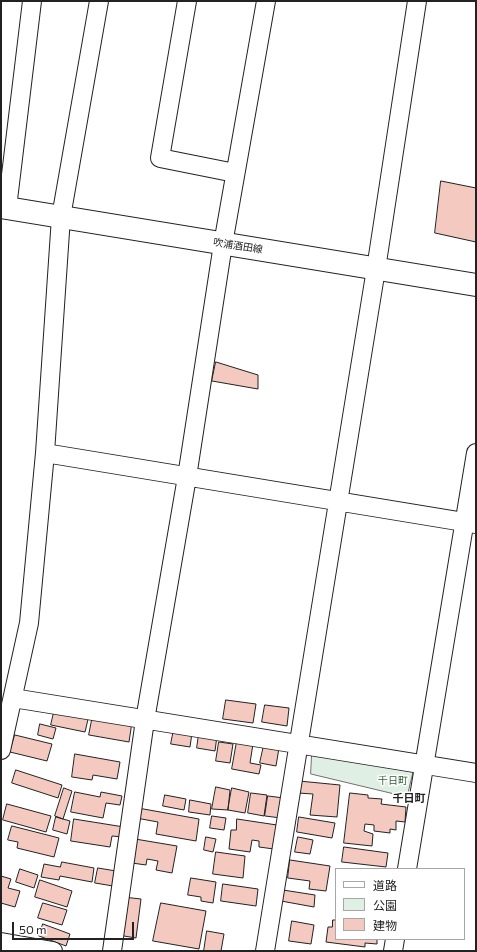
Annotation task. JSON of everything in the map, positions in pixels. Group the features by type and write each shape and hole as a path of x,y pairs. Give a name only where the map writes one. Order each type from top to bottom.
{"main road":[{"name":"吹浦酒田線","path":"4,207 476,285"}],"street":[{"path":"4,207 32,1"},
{"path":"1,750 29,623 45,453 61,217 98,1"},
{"path":"187,1 160,158 235,173"},
{"path":"112,951 145,720 187,477 223,244 266,1"},
{"path":"265,951 376,269 417,1"},
{"path":"45,453 470,523"},
{"path":"407,868 424,766 470,523 476,453"},
{"path":"13,698 424,766 476,773"},
{"path":"394,951 396,940"},
{"path":"1,942 53,951"}],"green space":[{"name":"千日町","path":"312,754 413,772 407,797 311,774"}],"building":[{"path":"441,181 476,188 476,242 435,233"},
{"path":"216,362 258,375 258,389 212,381"},
{"path":"226,700 256,704 253,723 223,719"},
{"path":"265,705 289,708 287,726 262,722"},
{"path":"55,708 89,715 85,732 51,725"},
{"path":"93,715 132,722 129,742 89,735"},
{"path":"40,724 56,728 53,739 38,735"},
{"path":"174,729 192,733 190,747 171,744"},
{"path":"199,734 217,736 215,751 197,748"},
{"path":"15,735 52,744 47,761 10,752"},
{"path":"237,741 253,744 250,763 261,765 259,774 232,769"},
{"path":"219,742 233,744 230,763 216,761"},
{"path":"264,745 279,748 276,766 260,763"},
{"path":"75,754 120,762 117,779 93,775 92,780 72,777"},
{"path":"16,770 62,785 58,798 12,783"},
{"path":"299,781 340,785 337,817 310,815 313,794 298,793"},
{"path":"216,787 230,790 228,810 212,809"},
{"path":"64,788 72,791 63,819 55,816"},
{"path":"232,788 249,792 245,813 228,810"},
{"path":"75,792 100,797 101,792 122,796 120,805 106,803 103,818 71,812"},
{"path":"251,793 267,795 264,816 248,813"},
{"path":"350,793 368,795 368,798 382,799 381,804 406,807 405,822 396,821 396,830 390,829 390,833 374,831 374,825 365,824 364,831 373,834 372,846 344,843"},
{"path":"165,795 186,799 184,810 163,806"},
{"path":"268,796 284,798 281,818 265,816"},
{"path":"190,800 211,804 210,815 189,812"},
{"path":"7,804 51,816 46,832 3,820"},
{"path":"138,808 199,819 196,841 156,834 158,822 136,818"},
{"path":"212,816 226,818 224,830 210,828"},
{"path":"56,817 70,821 67,834 53,830"},
{"path":"299,817 335,823 332,838 297,832"},
{"path":"74,819 124,827 123,837 112,836 110,847 71,841"},
{"path":"237,819 277,825 274,849 259,847 259,841 252,840 250,852 229,849 231,830 236,830"},
{"path":"12,826 59,838 54,857 17,848 18,842 8,840"},
{"path":"206,837 216,839 213,852 204,850"},
{"path":"298,837 313,840 310,854 295,852"},
{"path":"135,839 177,846 172,873 156,870 158,861 147,859 146,865 132,863"},
{"path":"344,847 388,853 386,867 342,862"},
{"path":"216,852 245,856 243,878 213,874"},
{"path":"290,860 330,866 326,891 309,889 310,881 288,878"},
{"path":"62,862 94,868 92,882 60,876 59,880 41,877 44,864 60,867"},
{"path":"98,868 116,871 113,886 95,883"},
{"path":"20,869 38,875 34,888 16,882"},
{"path":"1,876 11,879 8,888 20,891 15,907 1,903"},
{"path":"191,878 216,882 213,903 201,901 201,897 188,895"},
{"path":"40,880 72,891 67,907 35,897"},
{"path":"223,884 258,889 256,906 221,901"},
{"path":"283,890 315,895 314,907 281,901"},
{"path":"123,897 141,899 136,938 118,935"},
{"path":"43,903 67,910 62,925 38,918"},
{"path":"161,903 206,911 199,949 153,941"},
{"path":"333,920 335,920 335,940 377,940 377,944 365,943 365,947 326,942 328,927 332,927"},
{"path":"292,921 314,925 311,944 289,941"},
{"path":"43,924 70,934 66,946 39,936"},
{"path":"207,931 224,934 221,951 204,951"}],"district":[{"name":"千日町","path":"409,798"}]}
